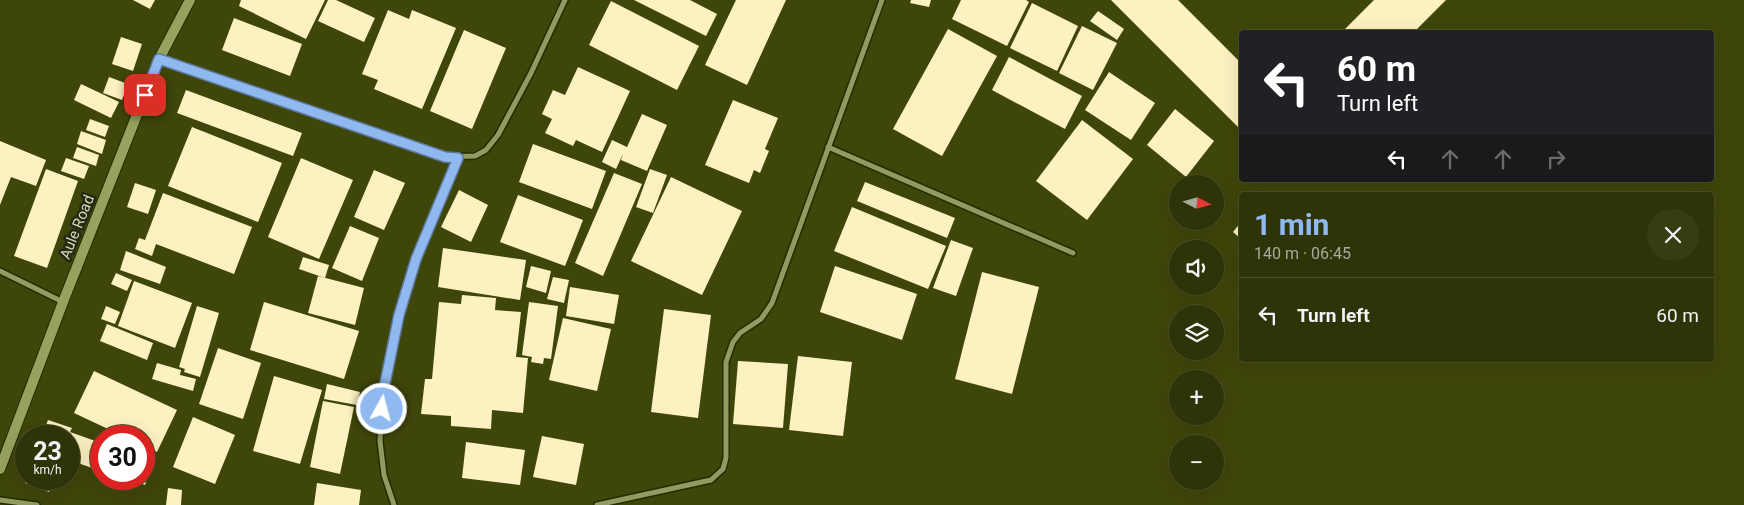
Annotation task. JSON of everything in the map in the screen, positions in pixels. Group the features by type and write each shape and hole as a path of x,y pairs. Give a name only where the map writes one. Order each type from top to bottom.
{"street":[{"name":"Aule Road","path":"0,469 63,302 159,59 190,0"},
{"path":"159,59 445,157 475,156 486,150 498,135 531,73 565,0"},
{"path":"596,505 711,480 723,470 726,458 726,362 733,342 740,332 761,319 772,303 882,0"},
{"path":"828,147 1072,253"},
{"path":"394,505 384,475 380,441 383,393 399,315 416,259 458,158"},
{"path":"0,271 63,302"},
{"path":"0,500 37,505"}],"building":[{"path":"133,0 155,0 150,9"},
{"path":"241,0 325,0 306,39 239,6"},
{"path":"328,0 336,0 375,18 364,42 318,21"},
{"path":"634,0 690,0 717,14 706,36"},
{"path":"736,0 786,0 747,85 705,65"},
{"path":"911,0 931,0 929,7 910,3"},
{"path":"961,0 1026,0 1029,2 1007,46 952,19"},
{"path":"1111,0 1178,0 1239,61 1239,128"},
{"path":"1374,0 1446,0 1416,30 1344,30"},
{"path":"611,1 699,46 677,90 589,45"},
{"path":"1032,3 1078,26 1057,71 1010,48"},
{"path":"388,10 409,19 412,10 456,28 422,109 374,89 378,80 362,74"},
{"path":"1098,11 1124,29 1117,40 1090,21"},
{"path":"234,18 302,44 290,76 222,50"},
{"path":"1082,26 1117,43 1093,90 1059,73"},
{"path":"948,29 997,56 942,156 893,129"},
{"path":"464,30 506,48 472,129 430,111"},
{"path":"121,37 142,44 133,71 112,64"},
{"path":"1009,57 1082,96 1065,129 992,90"},
{"path":"578,67 630,91 602,152 576,140 573,146 545,133 552,119 542,114 553,90 565,95"},
{"path":"1109,72 1155,103 1131,140 1085,110"},
{"path":"109,77 128,84 122,100 103,93"},
{"path":"81,84 119,102 111,118 74,100"},
{"path":"186,90 302,133 293,156 177,113"},
{"path":"733,100 778,118 765,149 769,151 760,173 754,170 749,183 705,165"},
{"path":"1175,109 1214,141 1188,175 1184,175 1147,145"},
{"path":"642,114 667,125 647,171 621,160 623,154 616,169 602,162 612,140 627,147"},
{"path":"90,119 109,126 105,137 86,130"},
{"path":"1082,120 1133,159 1087,220 1036,181"},
{"path":"192,127 282,163 258,222 168,186"},
{"path":"81,131 106,140 102,154 77,144"},
{"path":"0,141 46,160 36,186 11,177 0,205"},
{"path":"533,144 606,171 592,209 519,182"},
{"path":"77,147 99,155 96,166 73,158"},
{"path":"66,158 89,166 84,179 61,171"},
{"path":"301,158 353,180 319,259 268,237"},
{"path":"46,169 78,181 47,268 14,256"},
{"path":"650,169 667,175 653,213 636,207"},
{"path":"374,170 405,183 384,230 354,217"},
{"path":"614,173 642,184 603,276 575,263"},
{"path":"671,177 742,211 702,295 631,261"},
{"path":"865,182 955,218 947,238 857,201"},
{"path":"135,183 156,190 148,214 127,207"},
{"path":"459,190 488,205 471,242 441,227"},
{"path":"163,193 252,227 234,274 156,244 152,256 135,249 139,238 145,240"},
{"path":"518,195 583,220 565,266 500,242"},
{"path":"852,207 946,246 928,289 834,251"},
{"path":"1239,224 1239,237 1233,232"},
{"path":"350,226 379,238 362,281 332,268"},
{"path":"951,240 973,248 956,296 933,288"},
{"path":"443,248 526,260 520,300 438,287"},
{"path":"126,251 166,267 160,284 120,270"},
{"path":"303,257 329,265 325,278 299,269"},
{"path":"531,266 551,271 546,293 526,287"},
{"path":"835,266 917,294 902,340 820,312"},
{"path":"982,272 1039,287 1012,394 955,379"},
{"path":"116,273 132,280 127,291 111,284"},
{"path":"318,276 364,288 355,325 308,313"},
{"path":"553,277 569,280 564,303 547,299"},
{"path":"134,281 192,303 175,348 118,326"},
{"path":"570,287 619,295 614,324 566,316"},
{"path":"462,295 496,298 495,310 521,312 516,357 528,358 523,413 492,410 491,429 451,426 451,416 421,414 425,379 432,379 439,302 461,304"},
{"path":"264,302 359,331 344,379 250,350"},
{"path":"529,302 558,306 551,359 544,358 543,364 531,362 532,357 522,355"},
{"path":"106,306 120,312 115,324 101,319"},
{"path":"197,306 219,313 200,377 184,372 185,369 179,367"},
{"path":"664,309 711,315 698,418 651,412"},
{"path":"563,318 611,329 597,391 549,380"},
{"path":"107,324 153,343 147,360 100,341"},
{"path":"218,348 261,363 243,419 199,404"},
{"path":"798,356 852,362 843,436 789,430"},
{"path":"738,361 788,364 783,428 733,424"},
{"path":"157,363 181,370 180,375 196,379 193,391 152,379"},
{"path":"94,371 177,410 157,452 155,451 155,425 100,425 74,413"},
{"path":"274,376 322,390 300,464 253,451"},
{"path":"327,384 360,392 357,405 324,399"},
{"path":"323,401 354,407 340,474 310,467"},
{"path":"193,417 235,435 215,484 173,467"},
{"path":"48,420 63,425 46,425"},
{"path":"80,436 90,439 90,467 80,464"},
{"path":"542,436 584,444 576,485 533,477"},
{"path":"466,442 525,450 520,485 462,478"},
{"path":"317,483 361,490 359,505 314,505"},
{"path":"168,488 182,490 181,505 166,505"}],"route":[{"path":"145,95 159,59 445,157 458,158 416,259 399,315 383,393 382,409"}]}
